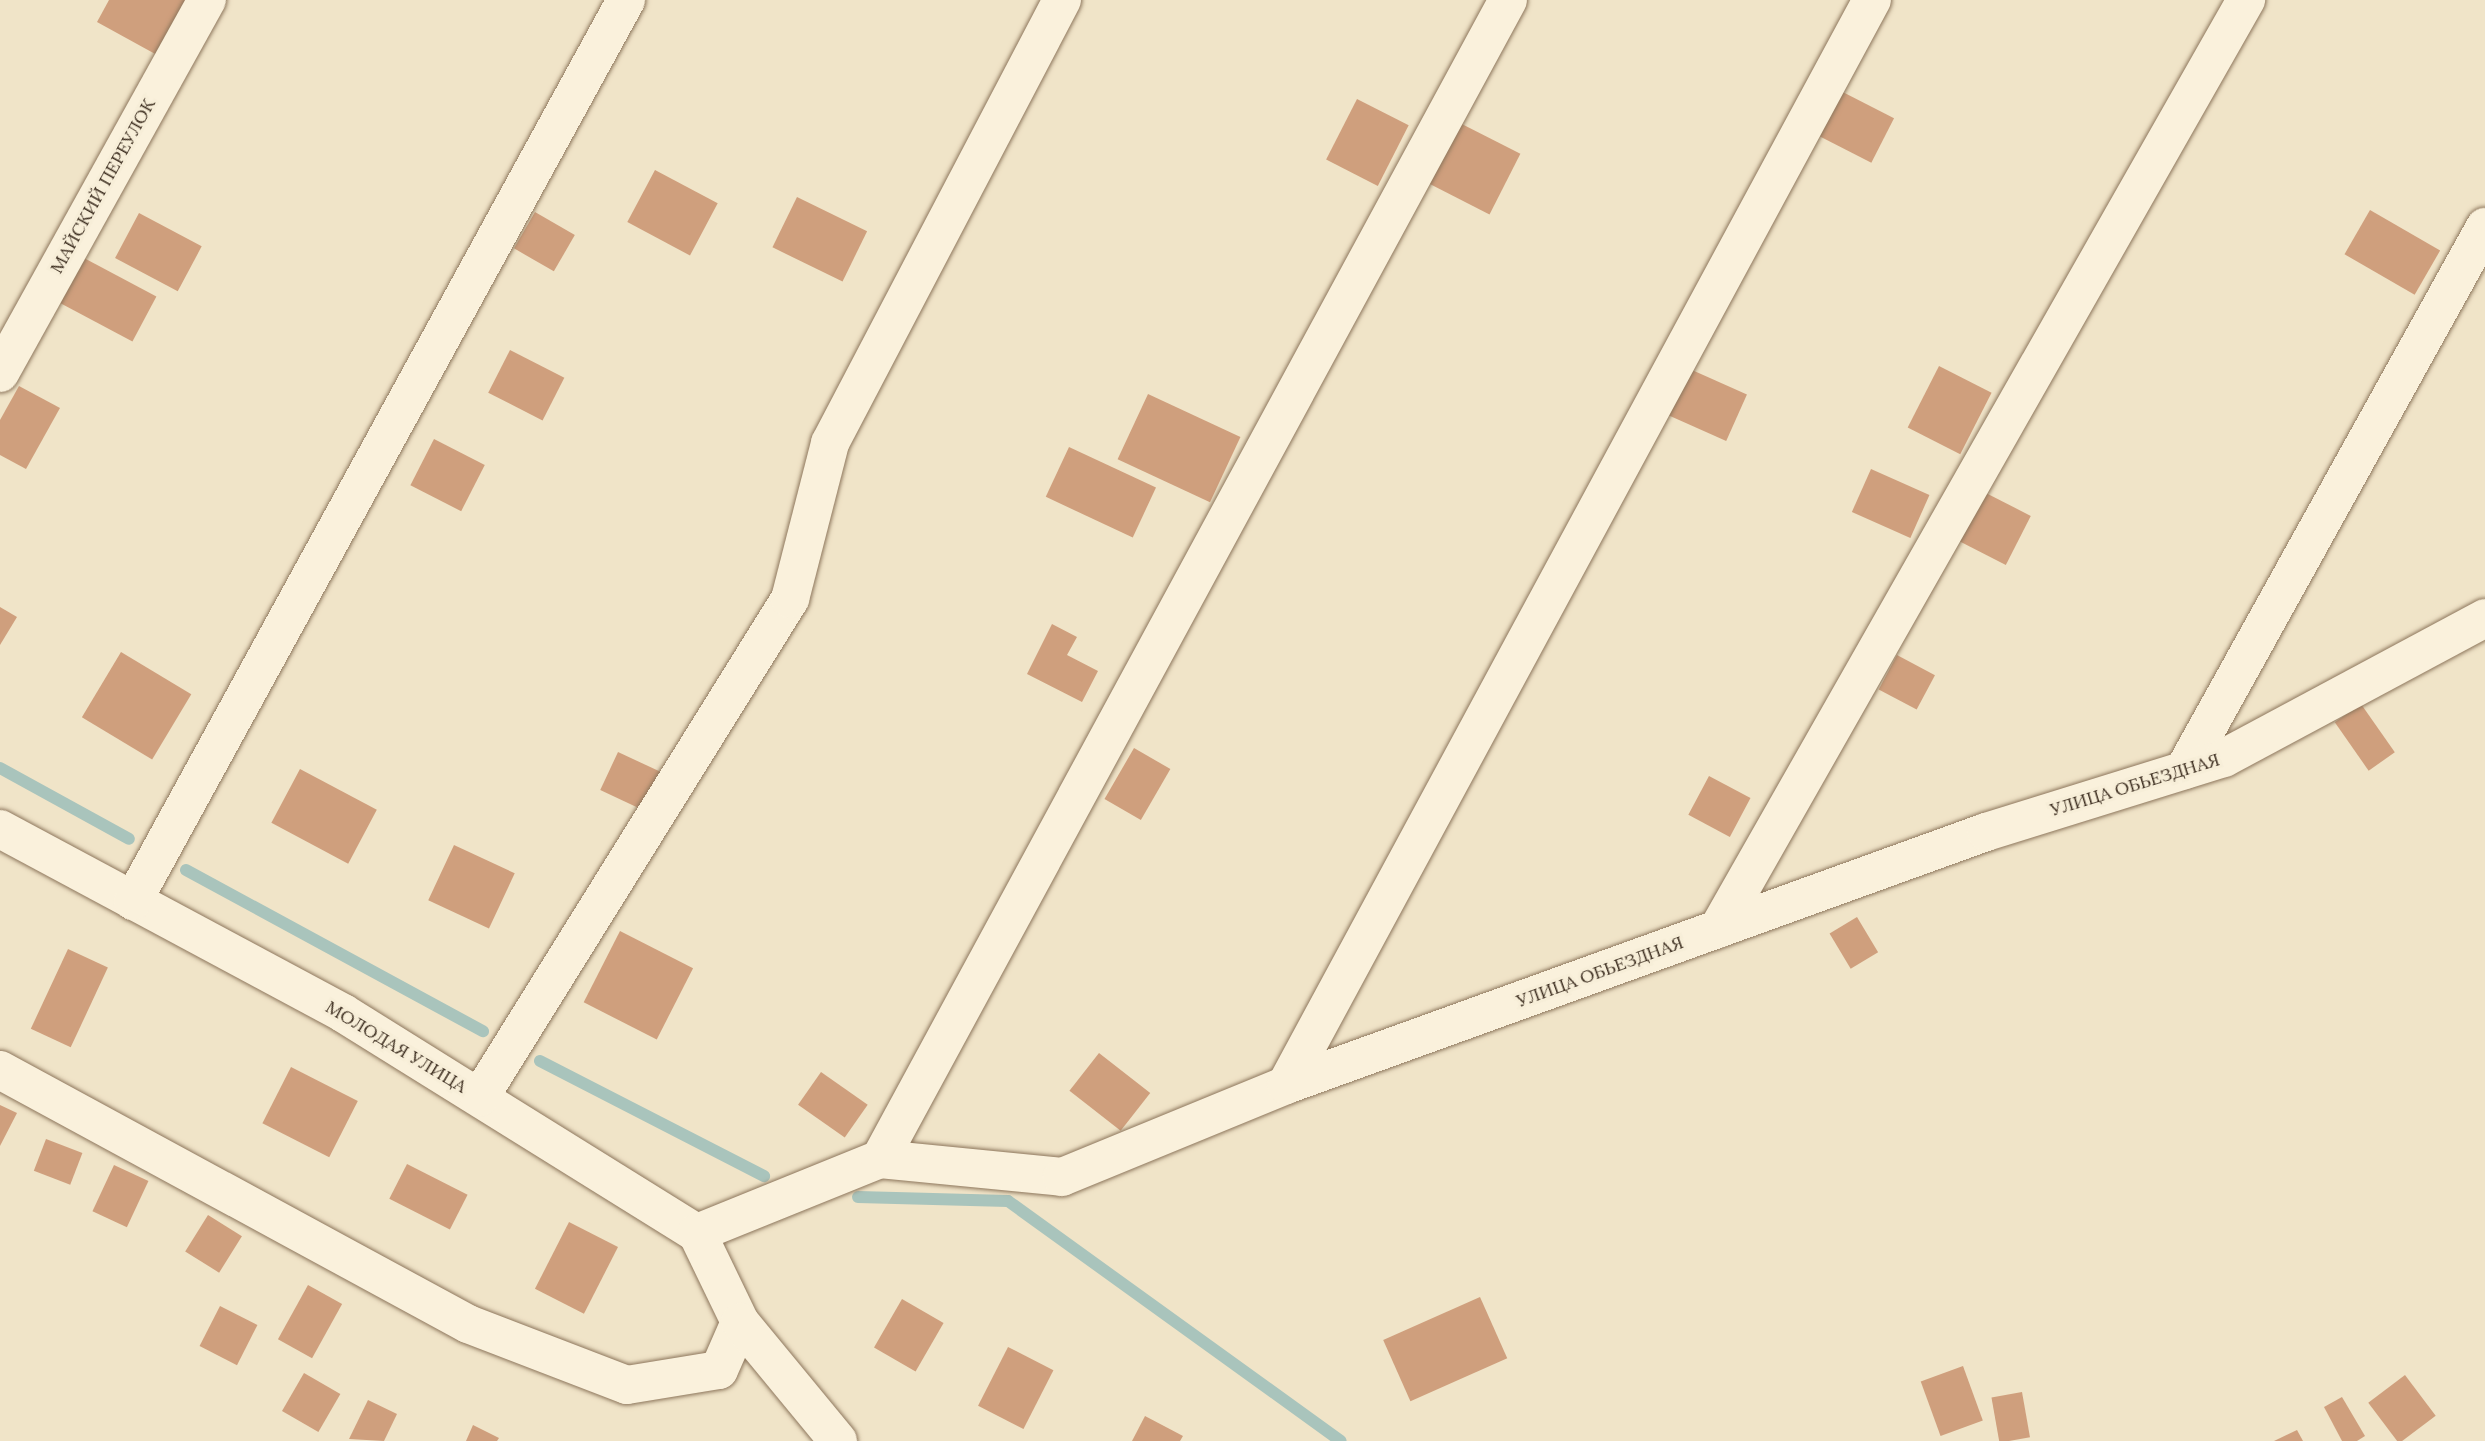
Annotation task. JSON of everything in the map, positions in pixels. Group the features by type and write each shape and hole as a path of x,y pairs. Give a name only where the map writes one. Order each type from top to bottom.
{"street":[{"name":"МАЙСКИЙ ПЕРЕУЛОК","path":"0,373 207,0"},
{"path":"133,901 626,0"},
{"path":"480,1097 790,598 830,443 1062,0"},
{"path":"880,1159 1508,0"},
{"path":"1286,1085 1872,0"},
{"path":"1718,929 2246,0"},
{"path":"2185,770 2485,227"},
{"name":"УЛИЦА ОБЬЕЗДНАЯ","path":"697,1233 880,1159 1062,1177 1286,1085 1986,832 2224,758 2485,618"},
{"name":"МОЛОДАЯ УЛИЦА","path":"0,830 343,1013 697,1233"},
{"path":"0,1070 468,1324 627,1385 719,1370 740,1322"},
{"path":"697,1233 740,1322 838,1441"}],"building":[{"path":"109,0 188,0 157,55 97,22"},
{"path":"1829,85 1894,118 1871,163 1806,130"},
{"path":"1357,99 1409,125 1378,186 1326,160"},
{"path":"1450,118 1520,154 1490,214 1419,179"},
{"path":"655,170 718,203 690,255 627,222"},
{"path":"797,197 867,231 843,282 772,247"},
{"path":"2370,210 2440,250 2415,295 2344,254"},
{"path":"535,212 575,235 554,271 514,248"},
{"path":"139,213 202,246 178,291 115,258"},
{"path":"84,258 156,296 132,342 60,303"},
{"path":"510,350 564,378 543,420 488,393"},
{"path":"1683,366 1747,394 1726,441 1662,413"},
{"path":"1939,366 1992,393 1960,454 1908,427"},
{"path":"19,386 60,408 26,469 0,455 0,420"},
{"path":"1148,394 1240,437 1210,502 1118,459"},
{"path":"434,439 485,465 461,511 410,485"},
{"path":"1069,447 1156,488 1133,537 1046,497"},
{"path":"1871,469 1929,495 1910,538 1852,512"},
{"path":"1980,490 2031,516 2006,565 1955,539"},
{"path":"0,607 17,617 0,645"},
{"path":"1052,624 1077,637 1067,655 1098,671 1082,702 1027,674"},
{"path":"121,652 191,694 152,759 82,717"},
{"path":"1897,655 1935,675 1917,710 1879,689"},
{"path":"2361,704 2395,752 2369,771 2335,722"},
{"path":"1134,748 1170,769 1141,820 1104,799"},
{"path":"618,752 667,775 649,813 600,790"},
{"path":"300,769 377,810 348,864 271,823"},
{"path":"1709,776 1750,798 1730,837 1688,815"},
{"path":"454,845 515,873 489,929 428,900"},
{"path":"1857,917 1878,952 1851,969 1830,933"},
{"path":"620,931 693,968 657,1040 584,1002"},
{"path":"68,949 108,968 71,1047 31,1029"},
{"path":"1099,1053 1150,1093 1121,1131 1069,1091"},
{"path":"291,1067 358,1101 329,1157 262,1123"},
{"path":"821,1072 868,1105 845,1137 798,1105"},
{"path":"0,1105 17,1113 0,1146"},
{"path":"46,1139 82,1153 70,1185 34,1171"},
{"path":"407,1164 468,1195 450,1230 389,1199"},
{"path":"114,1165 148,1181 127,1227 92,1211"},
{"path":"208,1215 242,1236 219,1273 185,1251"},
{"path":"569,1222 618,1247 584,1314 535,1289"},
{"path":"308,1285 342,1304 312,1358 278,1339"},
{"path":"1480,1297 1507,1358 1410,1401 1383,1340"},
{"path":"902,1299 944,1323 916,1371 874,1347"},
{"path":"220,1306 257,1325 237,1365 200,1346"},
{"path":"1008,1347 1053,1370 1023,1429 978,1406"},
{"path":"1963,1366 1983,1421 1941,1436 1921,1381"},
{"path":"304,1373 340,1394 318,1432 282,1411"},
{"path":"2405,1375 2436,1416 2402,1441 2397,1441 2368,1403"},
{"path":"2022,1392 2030,1437 1999,1441 1991,1397"},
{"path":"2342,1397 2365,1436 2357,1441 2342,1441 2324,1407"},
{"path":"368,1400 397,1414 384,1441 349,1439"},
{"path":"1145,1416 1183,1436 1180,1441 1132,1441"},
{"path":"473,1425 499,1438 497,1441 466,1441"},
{"path":"2297,1430 2303,1441 2274,1441"}],"waterway":[{"path":"0,768 129,839"},
{"path":"186,870 483,1031"},
{"path":"540,1061 764,1176"},
{"path":"858,1197 1008,1201 1341,1441"}]}
